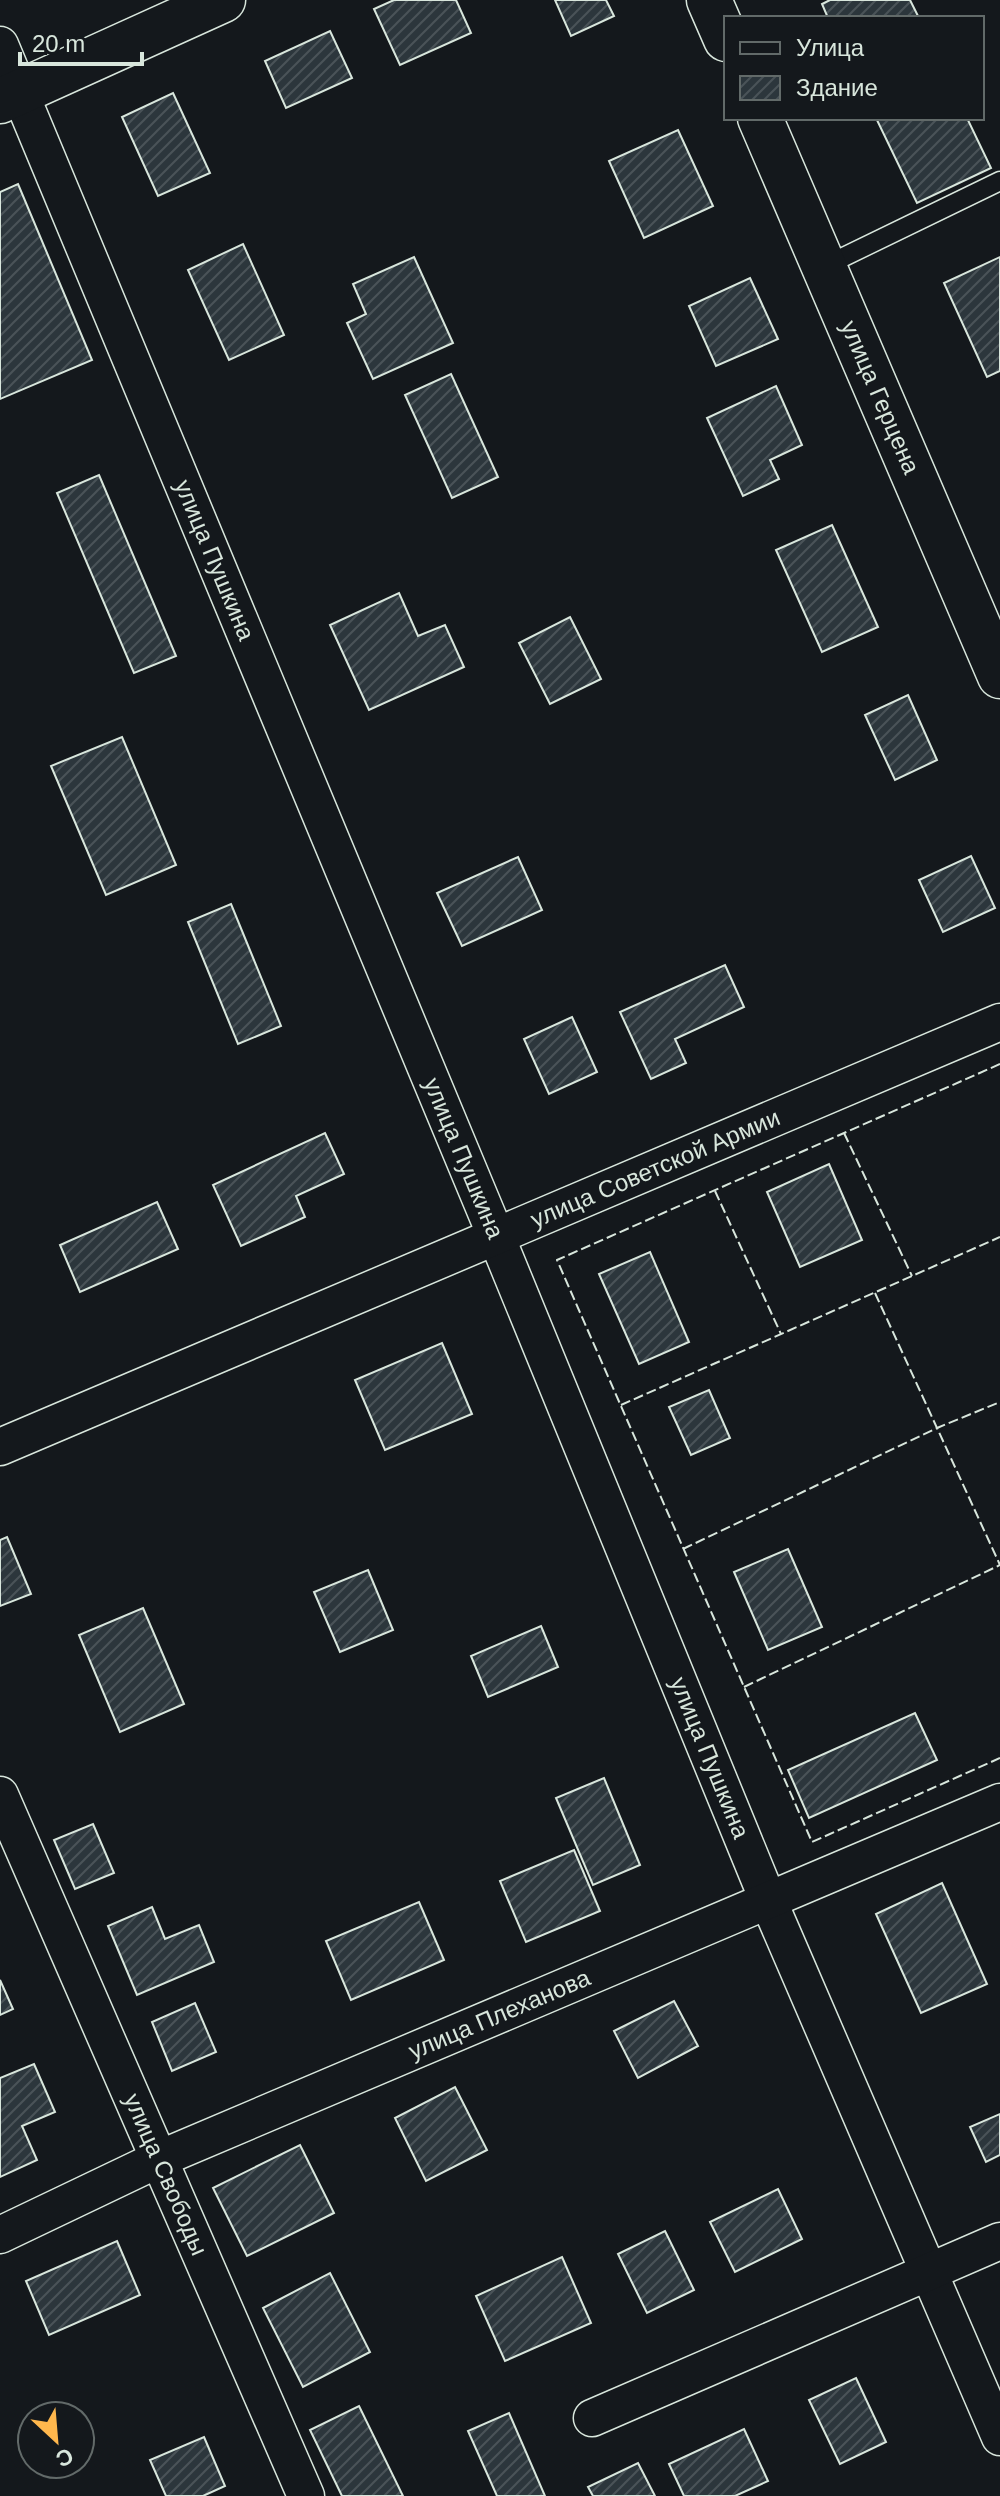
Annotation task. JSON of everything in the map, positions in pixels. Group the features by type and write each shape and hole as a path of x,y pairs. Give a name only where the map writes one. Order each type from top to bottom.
{"street":[{"path":"10,97 223,0"},
{"path":"709,0 724,34"},
{"name":"улица Пушкина","path":"0,45 10,97 496,1236 768,1900 1000,2437"},
{"name":"улица Герцена","path":"761,120 1000,676"},
{"name":"улица Советской Армии","path":"0,1447 1000,1022"},
{"name":"улица Свободы","path":"0,1795 13,1860 159,2159 306,2496"},
{"name":"улица Плеханова","path":"0,2235 159,2159 1000,1802"},
{"path":"592,2418 1000,2241"}],"lane":[{"path":"825,266 1000,181"}],"building":[{"path":"394,0 456,0 471,33 400,65 374,9"},
{"path":"555,0 606,0 614,16 571,36"},
{"path":"830,0 910,0 918,16 827,16 822,4"},
{"path":"330,31 352,78 286,108 265,61"},
{"path":"173,93 210,173 158,196 122,117"},
{"path":"877,120 968,120 991,168 917,203"},
{"path":"678,130 713,206 644,238 609,161"},
{"path":"18,184 92,360 0,399 0,192"},
{"path":"243,244 284,335 229,360 188,270"},
{"path":"414,257 453,343 373,379 347,323 366,314 353,284"},
{"path":"1000,257 1000,371 987,377 944,283"},
{"path":"750,278 778,339 716,366 689,306"},
{"path":"451,374 498,477 452,498 405,395"},
{"path":"776,386 802,445 770,460 779,479 743,496 707,418"},
{"path":"99,475 176,656 134,673 57,493"},
{"path":"832,525 878,627 822,652 776,550"},
{"path":"399,593 418,636 445,625 464,667 369,710 330,625"},
{"path":"570,617 601,679 550,704 519,643"},
{"path":"908,695 937,760 895,780 865,715"},
{"path":"122,737 176,865 106,895 51,766"},
{"path":"971,856 995,908 943,932 919,880"},
{"path":"518,857 542,910 462,946 437,893"},
{"path":"231,904 281,1026 238,1044 188,922"},
{"path":"725,965 744,1007 675,1039 686,1063 651,1079 620,1012"},
{"path":"572,1017 597,1072 549,1094 524,1039"},
{"path":"325,1133 344,1174 296,1196 305,1217 241,1246 213,1185"},
{"path":"829,1164 862,1240 800,1267 767,1192"},
{"path":"157,1202 178,1249 80,1292 60,1245"},
{"path":"650,1252 689,1342 639,1364 599,1274"},
{"path":"442,1343 472,1414 385,1450 355,1380"},
{"path":"709,1390 730,1438 691,1455 669,1407"},
{"path":"7,1537 31,1594 0,1606 0,1540"},
{"path":"788,1549 822,1627 768,1650 734,1572"},
{"path":"368,1570 393,1630 340,1652 314,1592"},
{"path":"143,1608 184,1704 120,1732 79,1635"},
{"path":"541,1626 558,1667 488,1697 471,1656"},
{"path":"915,1713 937,1760 809,1818 788,1770"},
{"path":"604,1778 640,1865 593,1885 556,1798"},
{"path":"93,1824 114,1873 75,1889 54,1840"},
{"path":"574,1850 600,1911 526,1942 500,1881"},
{"path":"942,1883 987,1984 921,2013 876,1914"},
{"path":"419,1902 444,1960 351,2000 326,1941"},
{"path":"152,1907 165,1939 199,1925 214,1962 137,1995 108,1926"},
{"path":"0,1980 13,2009 0,2015"},
{"path":"674,2001 698,2046 638,2078 614,2031"},
{"path":"195,2003 216,2052 172,2071 152,2022"},
{"path":"34,2064 55,2112 22,2126 37,2160 0,2177 0,2078"},
{"path":"455,2087 487,2150 426,2181 395,2118"},
{"path":"1000,2114 1000,2155 986,2162 970,2127"},
{"path":"300,2145 334,2213 247,2256 213,2188"},
{"path":"778,2189 802,2239 735,2272 710,2222"},
{"path":"665,2231 694,2290 647,2313 618,2254"},
{"path":"117,2241 140,2295 49,2335 26,2281"},
{"path":"562,2257 591,2323 505,2361 476,2296"},
{"path":"330,2273 370,2352 303,2387 263,2308"},
{"path":"856,2378 886,2442 840,2464 809,2400"},
{"path":"359,2406 403,2496 342,2496 310,2430"},
{"path":"509,2413 545,2496 497,2496 468,2431"},
{"path":"744,2429 768,2481 735,2496 684,2496 669,2464"},
{"path":"204,2437 225,2486 203,2496 166,2496 150,2460"},
{"path":"638,2463 655,2496 593,2496 588,2487"}],"fence":[{"path":"1000,1064 557,1260 812,1842 1000,1758"},
{"path":"844,1133 912,1276"},
{"path":"715,1191 781,1334"},
{"path":"621,1405 1000,1237"},
{"path":"875,1293 1000,1565"},
{"path":"683,1549 937,1428 1000,1402"},
{"path":"744,1687 1000,1565"}]}
